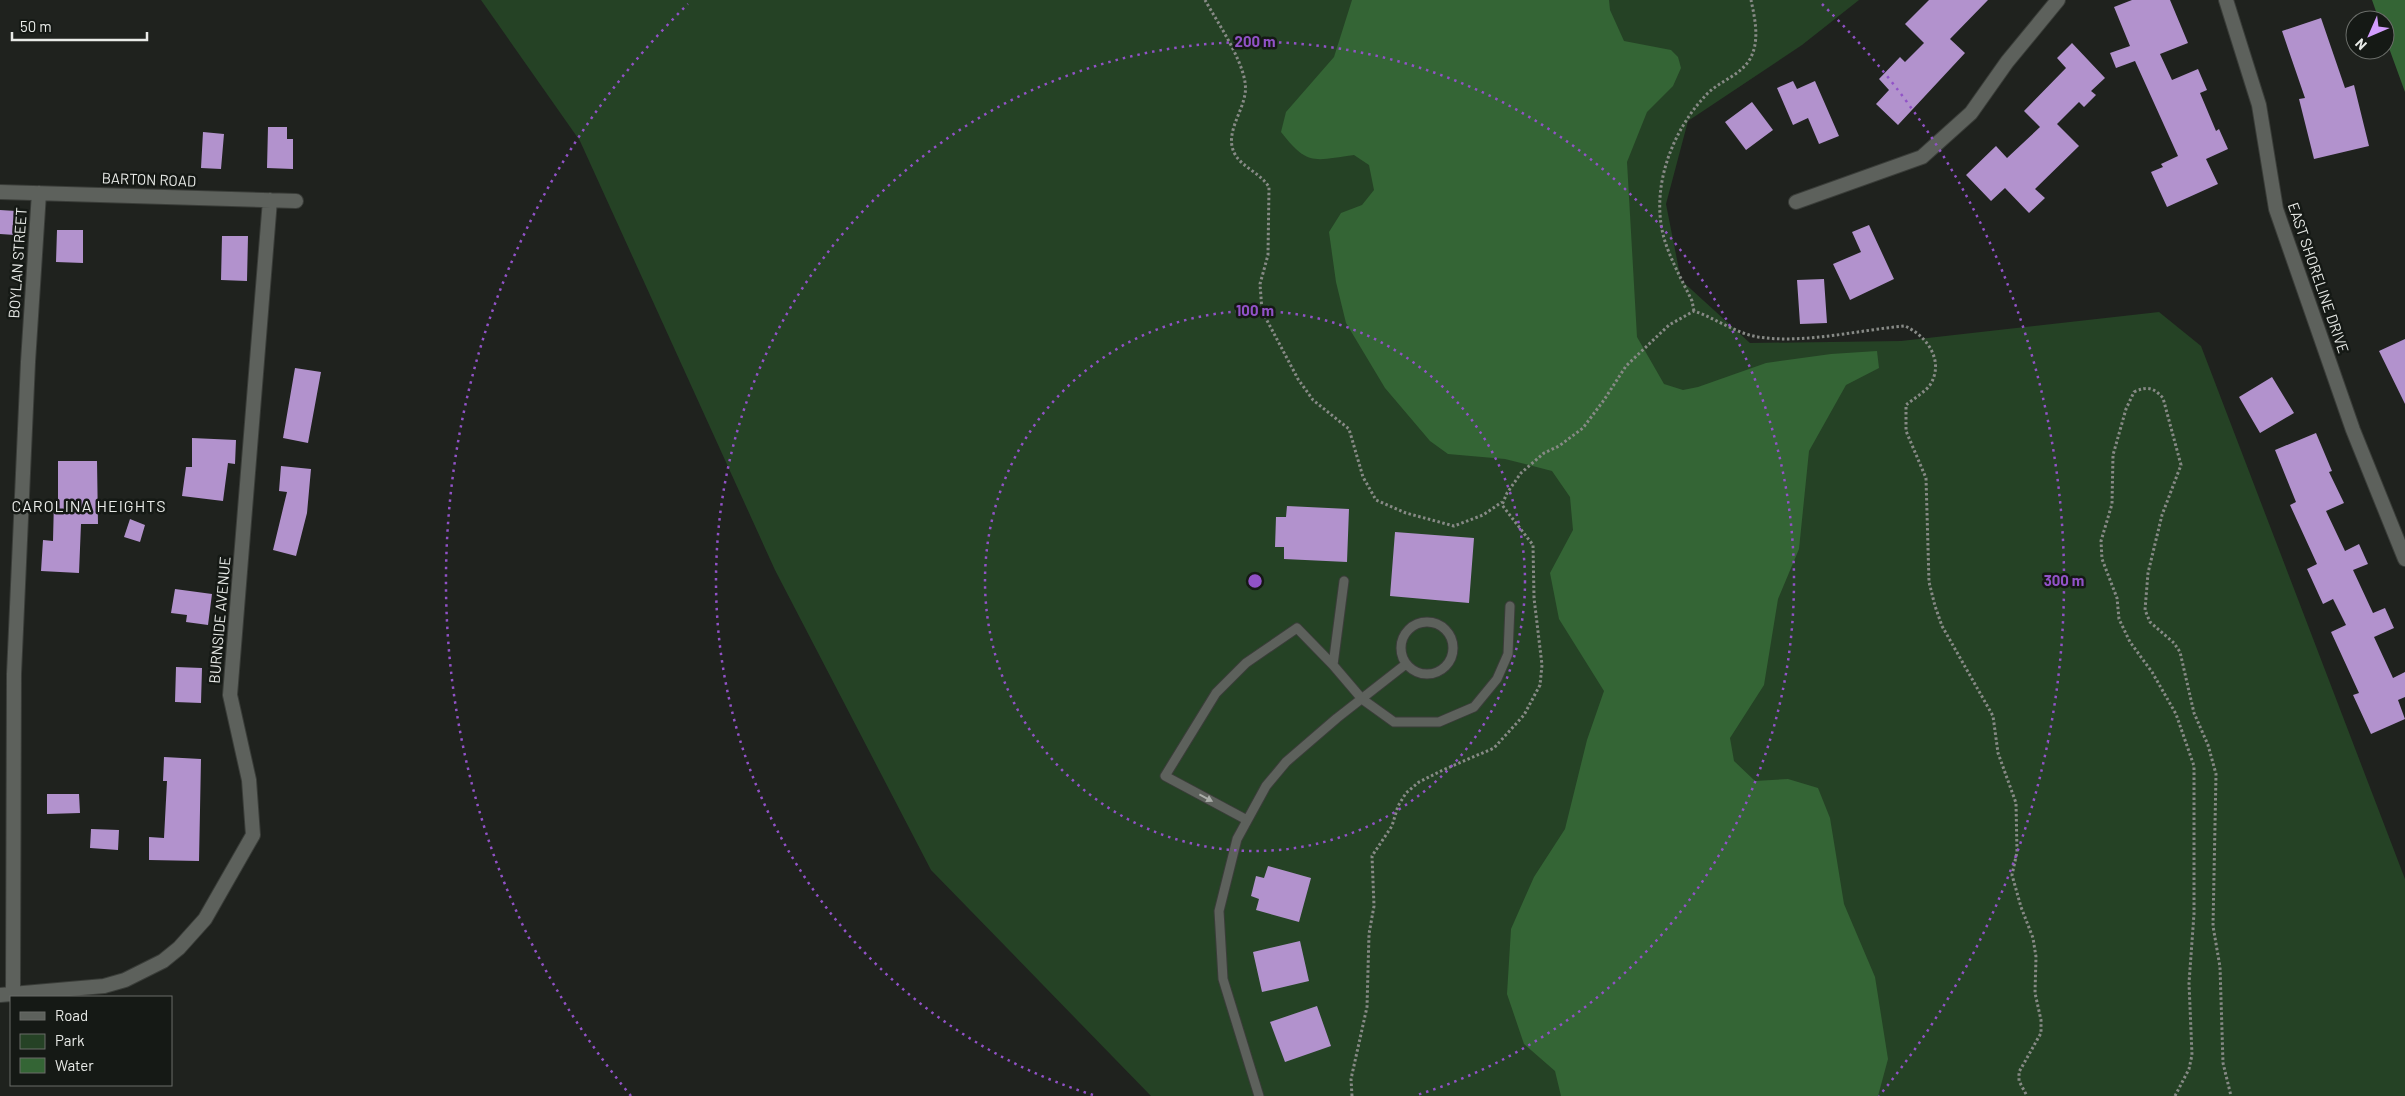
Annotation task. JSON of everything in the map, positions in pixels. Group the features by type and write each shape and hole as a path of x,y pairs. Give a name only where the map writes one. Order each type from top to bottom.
{"street":[{"path":"1796,202 1922,157 1971,113 2007,62 2058,0"},
{"name":"EAST SHORELINE DRIVE","path":"2226,0 2259,105 2276,209 2353,430 2405,559"},
{"name":"BARTON ROAD","path":"0,192 296,201"},
{"name":"BOYLAN STREET","path":"6,994 14,674 28,362 39,193"},
{"name":"BURNSIDE AVENUE","path":"6,994 104,986 125,980 163,961 194,933 205,919 253,834 249,780 230,695 270,200"}],"lane":[{"path":"1334,665 1344,581"},
{"path":"1247,820 1165,776 1216,693 1246,663 1297,628 1334,665 1362,699 1394,722 1439,722 1474,707 1497,679 1508,654 1510,606"},
{"path":"1431,622 1447,630 1451,638 1453,654 1444,668 1429,674 1413,670 1406,664 1402,656 1403,639 1414,626 1431,622"},
{"path":"1259,1096 1223,979 1219,911 1237,839 1266,786 1286,762 1406,664"}],"path":[{"path":"1205,0 1243,72 1246,92 1231,138 1236,156 1264,180 1269,187 1268,254 1260,284 1262,311 1298,379 1313,400 1349,429 1363,477 1376,500 1406,513 1454,526 1483,515 1503,502"},
{"path":"1694,311 1692,300 1664,238 1659,208 1665,173 1675,138 1686,117 1708,93 1743,69 1750,58 1756,37 1751,0"},
{"path":"1352,1096 1351,1078 1367,1006 1369,934 1374,906 1372,856 1375,848 1392,826 1398,806 1406,793 1419,782 1494,748 1524,716 1540,685 1542,665 1534,598 1532,545 1502,505 1507,492 1521,473 1544,453 1559,446 1583,428 1626,366 1669,325 1694,311"},
{"path":"1694,311 1739,331 1758,337 1803,339 1904,326 1918,332 1932,352 1936,372 1929,386 1906,405 1906,431 1926,478 1929,582 1935,606 1942,626 1993,716 1998,753 2016,804 2018,832 2012,875 2021,907 2033,938 2036,956 2035,993 2041,1020 2041,1033 2019,1072 2019,1081 2027,1096"},
{"path":"2175,1096 2189,1069 2192,1055 2188,983 2194,914 2194,766 2176,714 2152,672 2130,642 2119,619 2117,598 2102,559 2101,541 2112,504 2113,455 2126,409 2134,392 2145,387 2155,390 2163,398 2181,466 2162,515 2148,572 2145,610 2150,622 2174,643 2180,652 2194,713 2208,745 2216,774 2214,926 2220,967 2222,1063 2231,1096"}],"green space":[{"path":"481,0 1859,0 1802,45 1688,121 1666,204 1681,280 1750,343 1901,341 2159,312 2201,346 2405,879 2405,1096 1151,1096 931,870 775,570 580,141"}],"water":[{"path":"1352,0 1609,0 1610,10 1624,41 1671,50 1678,57 1681,68 1673,86 1647,112 1627,162 1637,337 1664,384 1683,390 1698,387 1766,363 1831,354 1877,351 1879,368 1846,385 1809,451 1799,549 1778,599 1764,685 1730,738 1734,761 1755,781 1788,779 1818,788 1830,818 1844,904 1875,977 1888,1059 1878,1096 1561,1096 1555,1071 1524,1044 1507,994 1511,929 1534,877 1565,829 1587,740 1604,691 1559,619 1550,573 1573,530 1570,497 1552,471 1505,459 1448,454 1430,441 1385,388 1346,323 1336,282 1329,232 1341,213 1362,205 1374,190 1369,165 1354,155 1321,159 1306,156 1298,151 1281,132 1286,112 1334,57"},
{"path":"2372,0 2405,0 2405,92 2393,60 2395,60 2395,10 2376,10"}],"building":[{"path":"1929,0 1988,0 1950,39 1965,53 1898,125 1876,104 1889,90 1879,79 1900,57 1905,62 1924,43 1905,24"},
{"path":"2132,0 2170,0 2188,43 2160,54 2172,80 2198,69 2207,90 2200,93 2216,131 2219,129 2228,149 2206,159 2218,184 2167,207 2151,172 2163,167 2161,164 2178,156 2135,61 2116,68 2110,53 2130,46 2114,7"},
{"path":"2321,18 2345,88 2354,85 2369,146 2314,159 2299,99 2305,98 2282,31"},
{"path":"2072,43 2105,78 2091,91 2096,95 2084,107 2079,102 2057,124 2079,146 2035,189 2045,198 2029,213 2005,188 1991,201 1966,175 1996,146 2007,158 2040,127 2024,111 2066,68 2057,58"},
{"path":"1793,81 1797,89 1815,81 1839,136 1819,144 1808,118 1793,125 1777,88"},
{"path":"1752,102 1773,130 1746,150 1725,122"},
{"path":"268,127 287,127 287,139 293,139 293,169 267,168"},
{"path":"203,132 224,134 221,169 201,168"},
{"path":"0,210 16,211 15,235 0,234"},
{"path":"1869,225 1894,279 1850,300 1833,264 1861,252 1852,232"},
{"path":"57,230 83,230 83,263 56,262"},
{"path":"222,236 248,236 247,281 221,280"},
{"path":"1824,279 1827,323 1800,324 1797,280"},
{"path":"2405,339 2405,404 2379,351"},
{"path":"295,368 321,372 308,443 283,438"},
{"path":"2272,377 2294,413 2260,433 2239,397"},
{"path":"2316,433 2332,471 2329,472 2344,503 2326,511 2345,551 2359,544 2368,564 2353,570 2373,613 2385,608 2394,628 2374,637 2393,678 2405,672 2405,697 2398,700 2405,719 2371,734 2353,695 2359,693 2331,632 2346,625 2333,599 2323,604 2307,569 2317,564 2290,505 2296,502 2275,450"},
{"path":"192,438 236,440 235,464 228,463 223,501 182,496 186,467 192,467"},
{"path":"58,461 97,461 98,524 81,524 79,573 41,571 43,540 53,541 54,500 58,500"},
{"path":"281,466 311,469 307,513 296,556 273,550 287,492 279,491"},
{"path":"1287,506 1349,509 1347,562 1284,559 1284,547 1275,547 1276,517 1286,517"},
{"path":"130,519 145,525 140,542 124,537"},
{"path":"1395,532 1474,538 1469,603 1390,596"},
{"path":"175,589 212,594 208,625 186,622 187,615 171,613"},
{"path":"176,667 202,668 201,703 175,702"},
{"path":"164,757 201,759 199,861 149,860 149,837 164,838 167,781 163,781"},
{"path":"47,794 79,794 80,813 47,814"},
{"path":"91,829 119,830 118,850 90,848"},
{"path":"1268,866 1311,878 1299,922 1256,910 1259,899 1251,896 1256,876 1264,878"},
{"path":"1300,941 1309,981 1262,992 1253,952"},
{"path":"1317,1006 1331,1046 1285,1062 1270,1022"}],"district":[{"name":"CAROLINA HEIGHTS","path":"89,506"}]}
